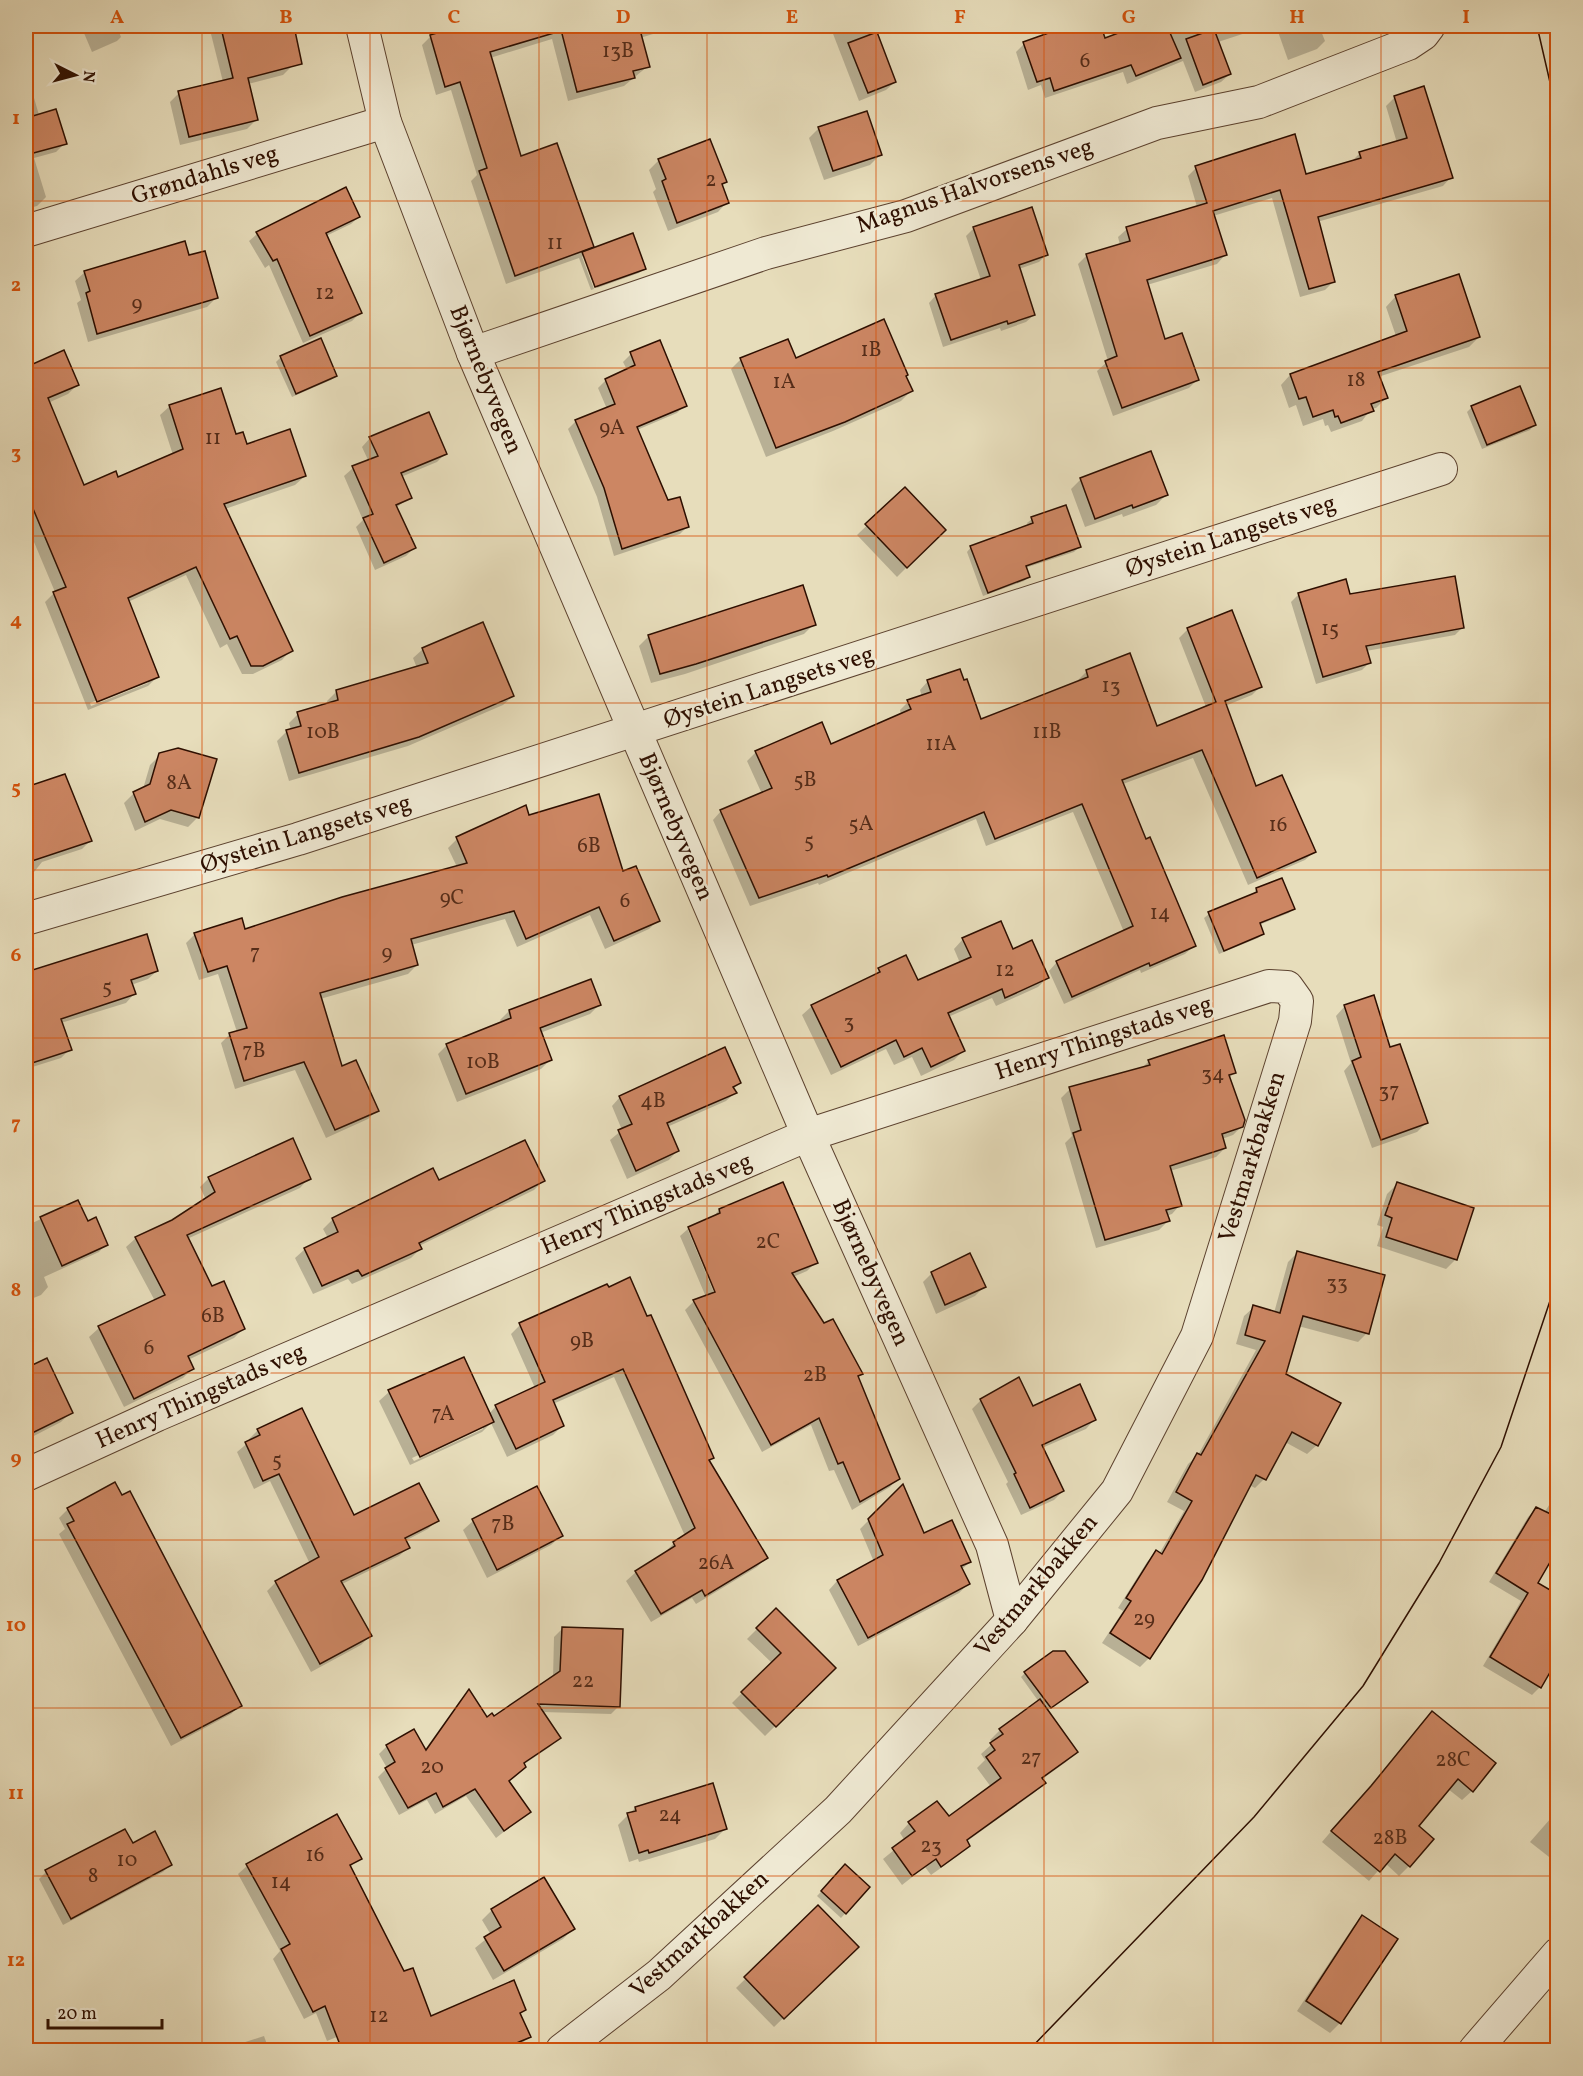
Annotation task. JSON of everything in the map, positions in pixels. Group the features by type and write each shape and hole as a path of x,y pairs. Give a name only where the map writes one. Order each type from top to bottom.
{"street":[{"name":"Bjørnebyvegen","path":"362,26 385,122 472,353 808,1135 992,1545 1012,1620"},
{"name":"Magnus Halvorsens veg","path":"472,353 766,253 906,216 1157,123 1259,102 1418,35"},
{"name":"Grøndahls veg","path":"26,231 385,122"},
{"name":"Øystein Langsets veg","path":"26,919 282,844 1441,469"},
{"name":"Henry Thingstads veg","path":"26,1474 157,1415 808,1135 1269,986 1287,987"},
{"name":"Vestmarkbakken","path":"562,2050 659,1975 838,1810 1012,1620 1117,1491 1197,1336 1295,1021 1297,1001 1287,987"},
{"path":"1475,2050 1557,1954"}],"building":[{"path":"249,26 294,26 302,64 248,78 258,120 189,137 178,91 233,78 222,32"},
{"path":"461,26 552,26 554,33 490,52 521,156 557,143 594,247 515,276 479,171 487,168 460,82 445,87 430,35"},
{"path":"560,26 639,26 650,67 633,71 635,78 577,92"},
{"path":"1052,26 1101,26 1105,38 1137,26 1167,26 1181,58 1136,76 1131,65 1054,91 1050,78 1037,82 1023,42 1054,31"},
{"path":"1214,29 1231,74 1203,85 1186,39"},
{"path":"877,32 896,82 868,93 848,43"},
{"path":"1424,86 1453,178 1318,217 1335,282 1309,289 1280,190 1213,211 1227,255 1147,280 1165,339 1182,333 1199,380 1122,408 1105,361 1117,356 1086,254 1130,241 1126,227 1207,203 1195,166 1295,134 1306,174 1361,158 1359,152 1407,138 1394,96"},
{"path":"56,109 67,144 26,155 26,118"},
{"path":"867,111 882,155 833,171 818,127"},
{"path":"710,139 727,182 722,184 729,203 677,223 662,181 666,179 658,159"},
{"path":"346,187 360,217 326,233 362,313 310,336 277,259 273,261 256,232"},
{"path":"1032,207 1048,255 1019,265 1035,315 1008,324 1007,321 951,340 935,294 990,276 973,227"},
{"path":"633,233 646,269 595,287 582,252"},
{"path":"185,241 189,255 205,251 218,298 97,334 86,293 90,291 84,271"},
{"path":"1459,274 1480,337 1378,372 1388,398 1371,404 1374,411 1341,423 1338,416 1335,417 1333,410 1313,417 1306,397 1299,399 1290,374 1407,331 1395,295"},
{"path":"884,319 913,391 845,422 776,448 740,358 788,339 796,358"},
{"path":"321,338 337,376 296,394 280,356"},
{"path":"660,340 687,406 637,427 668,500 680,497 689,527 622,549 604,488 575,420 615,404 605,379 635,365 630,352"},
{"path":"26,346 33,364 64,350 79,385 48,398 84,485 116,471 118,477 183,449 169,405 221,388 236,434 243,432 247,444 290,429 306,476 224,504 293,651 263,666 251,666 237,636 230,639 196,567 128,598 159,677 97,702 53,592 66,587 26,492"},
{"path":"1520,386 1536,425 1487,445 1471,406"},
{"path":"429,412 447,454 401,473 412,498 396,505 416,548 384,563 363,518 373,514 352,466 378,456 369,437"},
{"path":"1151,451 1168,495 1095,519 1080,478"},
{"path":"905,487 946,530 907,568 865,524"},
{"path":"1066,505 1081,547 1026,566 1030,577 988,593 970,546 1033,523 1031,517"},
{"path":"1455,576 1464,628 1366,646 1371,663 1323,677 1298,593 1346,579 1350,594"},
{"path":"803,585 816,625 660,674 648,635"},
{"path":"1232,610 1262,687 1225,701 1256,786 1282,775 1316,852 1257,878 1202,750 1122,780 1146,839 1150,837 1196,946 1150,966 1149,963 1072,997 1056,961 1133,926 1082,804 995,839 984,812 828,877 827,875 759,898 720,810 772,788 755,751 822,722 831,744 911,709 907,700 931,692 927,680 960,669 964,680 967,679 981,719 1088,677 1086,670 1130,653 1157,726 1216,702 1187,628"},
{"path":"483,622 514,696 419,737 299,773 286,730 301,726 297,712 338,700 336,690 428,663 422,648"},
{"path":"178,748 217,759 199,818 171,810 145,822 133,792 150,784 159,753"},
{"path":"65,774 92,841 26,863 26,787"},
{"path":"599,794 623,871 636,866 660,921 614,941 599,907 526,939 514,911 411,939 418,965 320,993 342,1066 356,1060 379,1111 335,1130 304,1062 244,1081 229,1033 247,1028 227,966 208,972 194,933 242,918 245,929 342,897 467,863 456,837 526,805 529,815"},
{"path":"1282,878 1295,909 1260,923 1264,934 1224,951 1208,912 1257,892 1256,888"},
{"path":"1001,921 1013,949 1032,940 1049,978 1005,998 1002,989 948,1013 965,1051 931,1067 922,1048 904,1057 896,1040 841,1067 811,1005 880,972 878,968 906,955 918,980 971,957 962,938"},
{"path":"147,934 158,971 131,980 136,994 61,1019 72,1050 26,1065 26,972"},
{"path":"591,979 601,1005 540,1028 552,1060 466,1094 446,1044 511,1018 509,1010"},
{"path":"1374,995 1390,1047 1400,1044 1428,1123 1381,1140 1352,1061 1361,1057 1344,1005"},
{"path":"1224,1035 1236,1073 1229,1075 1245,1120 1243,1127 1222,1134 1226,1148 1170,1166 1182,1206 1166,1210 1170,1221 1105,1240 1073,1133 1081,1130 1069,1087 1150,1065 1148,1060"},
{"path":"725,1047 741,1083 733,1087 737,1093 667,1123 679,1151 636,1171 618,1130 632,1124 619,1096"},
{"path":"293,1138 311,1179 187,1235 212,1286 224,1281 245,1329 188,1356 194,1369 134,1399 98,1326 165,1295 135,1237 172,1220 215,1192 208,1177"},
{"path":"525,1140 545,1181 419,1243 422,1249 362,1276 358,1270 322,1286 304,1248 338,1232 332,1218 433,1168 439,1180"},
{"path":"783,1182 818,1263 792,1273 824,1323 833,1319 863,1374 858,1376 900,1479 860,1502 843,1462 838,1464 819,1418 771,1445 693,1300 715,1292 688,1227 720,1213 719,1209"},
{"path":"1397,1182 1474,1208 1457,1260 1386,1237 1392,1218 1385,1215"},
{"path":"78,1200 88,1221 96,1217 108,1245 62,1266 40,1217"},
{"path":"1297,1251 1385,1275 1369,1334 1303,1316 1286,1374 1341,1403 1318,1446 1292,1432 1266,1480 1256,1475 1202,1580 1150,1659 1110,1633 1131,1601 1126,1598 1156,1550 1162,1554 1192,1501 1176,1492 1197,1453 1201,1455 1265,1341 1245,1335 1253,1305 1280,1313"},
{"path":"970,1253 986,1287 945,1305 931,1272"},
{"path":"630,1277 647,1316 651,1315 714,1458 709,1460 768,1558 705,1596 702,1590 661,1614 635,1571 675,1546 673,1542 695,1528 623,1369 553,1400 564,1426 516,1449 495,1405 545,1382 519,1323 607,1284 609,1287"},
{"path":"464,1357 494,1422 420,1457 388,1390"},
{"path":"47,1358 73,1413 26,1436 26,1368"},
{"path":"1019,1377 1033,1406 1080,1384 1096,1420 1042,1445 1064,1491 1030,1508 1014,1474 1016,1473 980,1399"},
{"path":"302,1408 354,1515 419,1483 439,1521 405,1538 410,1548 341,1581 372,1636 320,1664 275,1581 319,1557 279,1474 263,1481 245,1442 260,1435 257,1429"},
{"path":"115,1482 122,1495 130,1491 242,1706 181,1738 67,1524 74,1521 67,1508"},
{"path":"903,1484 924,1533 952,1520 971,1562 961,1566 970,1584 868,1638 837,1580 883,1555 868,1519"},
{"path":"537,1486 563,1536 497,1570 472,1519"},
{"path":"1536,1507 1557,1517 1557,1550 1538,1583 1557,1594 1557,1660 1541,1688 1490,1657 1528,1593 1496,1573"},
{"path":"776,1608 836,1668 776,1727 741,1692 781,1653 756,1628"},
{"path":"562,1627 623,1629 620,1707 538,1704 561,1738 524,1763 526,1767 509,1781 531,1812 504,1831 475,1789 443,1807 436,1793 408,1808 385,1768 395,1762 386,1745 414,1729 426,1750 469,1689 487,1717 492,1713 494,1716 560,1671"},
{"path":"1053,1651 1065,1651 1088,1682 1051,1708 1024,1672"},
{"path":"1040,1699 1078,1752 1042,1778 1046,1783 967,1840 970,1846 941,1867 936,1859 912,1876 892,1848 915,1831 908,1822 937,1801 949,1816 1001,1778 986,1757 995,1750 990,1743 1003,1734 999,1729"},
{"path":"1432,1711 1496,1763 1473,1792 1458,1779 1419,1826 1434,1839 1410,1867 1395,1854 1380,1872 1331,1831"},
{"path":"713,1783 727,1829 649,1853 648,1850 639,1853 627,1813 636,1811 635,1807"},
{"path":"337,1814 362,1859 350,1865 404,1971 413,1968 431,2016 514,1980 526,2010 520,2013 531,2037 500,2050 342,2050 325,2006 313,2012 281,1949 290,1944 246,1864"},
{"path":"125,1829 133,1843 155,1831 172,1865 71,1919 45,1870"},
{"path":"845,1864 870,1887 846,1914 821,1891"},
{"path":"544,1877 575,1929 504,1971 484,1937 501,1927 491,1909"},
{"path":"818,1905 859,1947 784,2019 744,1977"},
{"path":"1362,1915 1398,1939 1341,2024 1306,2001"}],"tram line":[{"path":"1537,26 1558,117"},
{"path":"1029,2050 1254,1817 1363,1686 1439,1563 1501,1447 1558,1277"}]}
